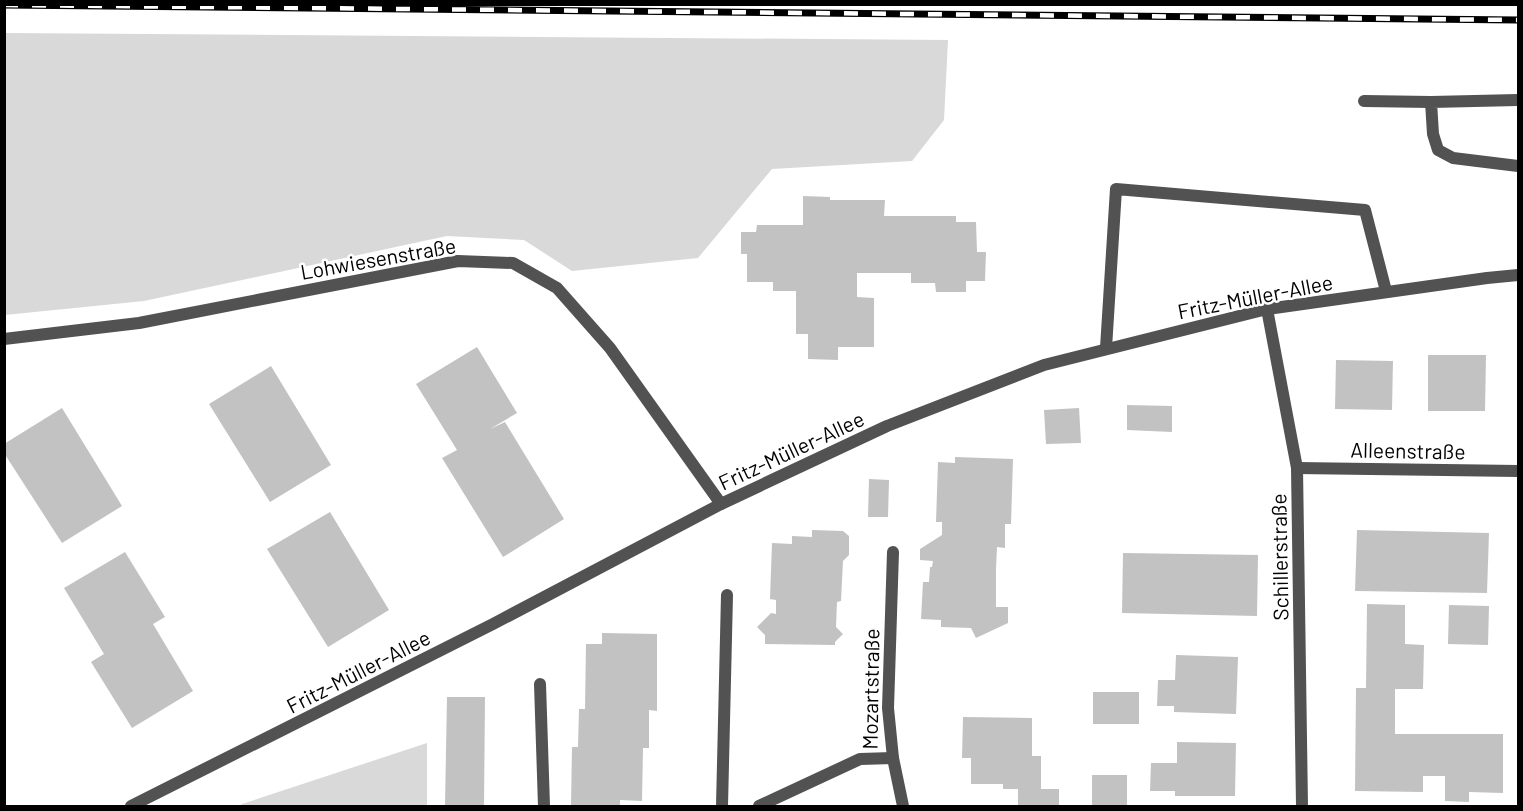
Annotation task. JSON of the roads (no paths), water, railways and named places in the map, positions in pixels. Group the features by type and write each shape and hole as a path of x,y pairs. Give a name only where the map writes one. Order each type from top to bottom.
{"street":[{"path":"1364,101 1518,100"},
{"path":"1431,102 1433,134 1438,150 1453,158 1518,166"},
{"path":"1106,348 1116,189 1365,210 1386,291"},
{"name":"Lohwiesenstraße","path":"4,339 139,323 458,261 513,263 556,288 610,348 721,504"},
{"name":"Fritz-Müller-Allee","path":"132,806 483,630 721,504 887,426 1044,365 1267,309 1386,291 1518,275"},
{"name":"Schillerstraße","path":"1267,309 1297,468 1302,807"},
{"name":"Alleenstraße","path":"1297,468 1518,471"},
{"name":"Mozartstraße","path":"759,807 860,759 892,758 888,708 893,552"},
{"path":"722,807 727,595"},
{"path":"540,684 544,807"},
{"path":"892,758 903,807"}],"railway":[{"path":"4,5 1518,20"}]}
